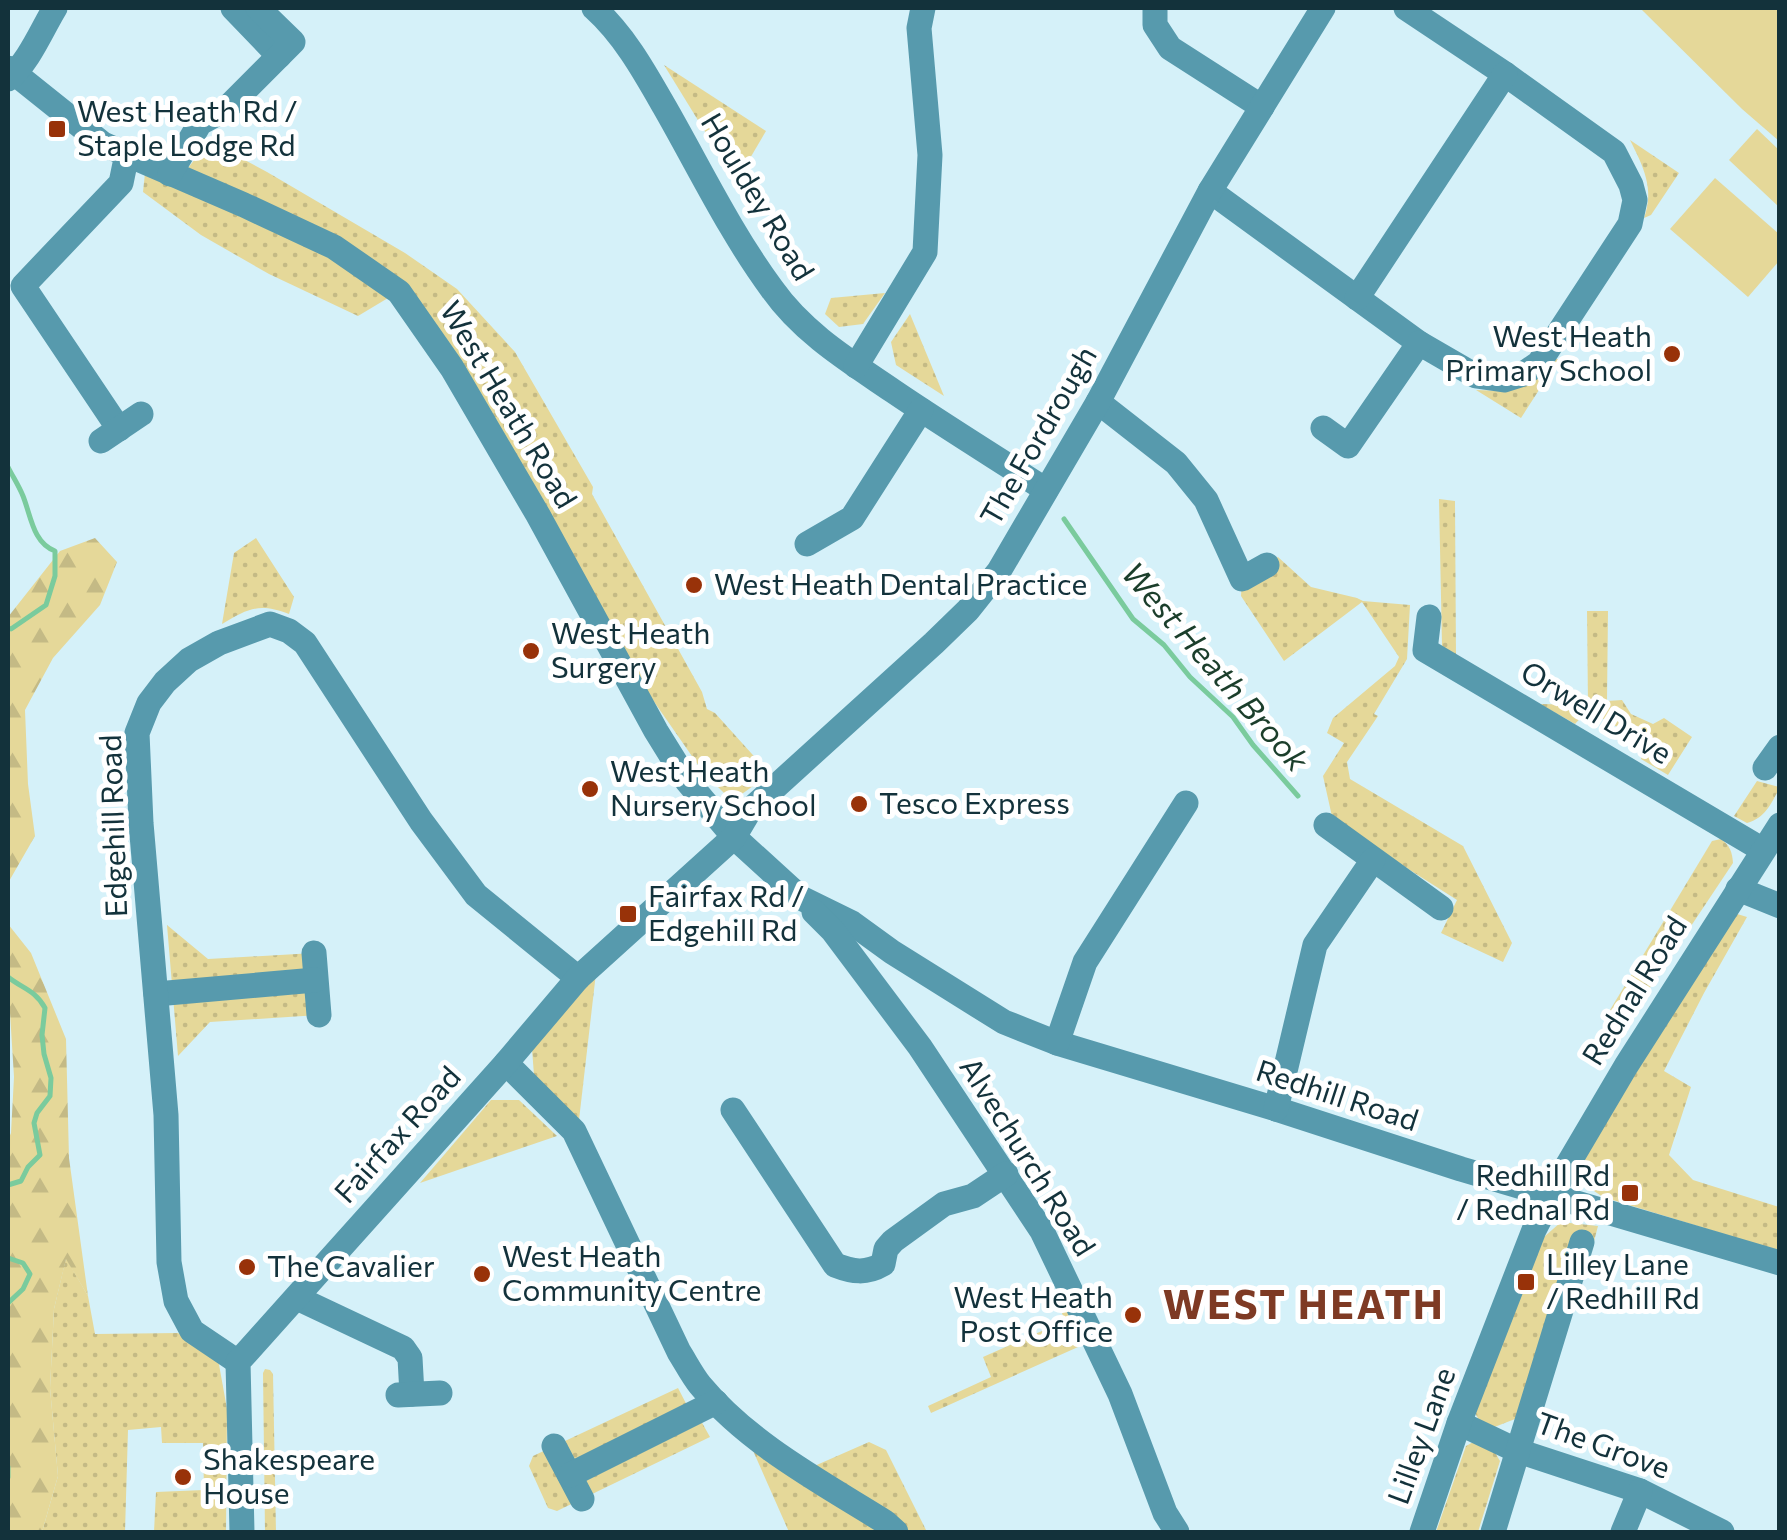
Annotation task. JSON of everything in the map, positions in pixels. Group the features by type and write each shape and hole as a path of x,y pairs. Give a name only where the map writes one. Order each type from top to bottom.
{"street":[{"path":"10,74 55,8"},
{"path":"233,8 279,56"},
{"path":"170,174 200,122 226,109 293,42 258,8"},
{"path":"856,366 925,252 930,155 919,28 923,8"},
{"path":"1155,8 1154,25 1170,48 1262,107"},
{"name":"The Fordrough","path":"734,837 750,810 968,610 999,571 1098,402 1210,192 1322,8"},
{"path":"1210,192 1418,342 1476,376 1504,380 1540,363 1630,224 1634,200 1631,185 1614,152 1406,8"},
{"name":"Houldey Road","path":"610,13 744,246 791,312 856,366 1046,490"},
{"name":"West Heath Road","path":"10,74 102,144 334,246 399,292 452,368 656,731 688,781 734,837"},
{"path":"1357,298 1505,74"},
{"path":"127,154 121,183 23,286 110,435 141,414"},
{"path":"1324,428 1348,446 1418,342"},
{"path":"1098,402 1176,463 1206,500 1242,580 1267,564"},
{"path":"806,544 852,518 921,410"},
{"name":"Orwell Drive","path":"1429,616 1425,650 1763,850"},
{"name":"Edgehill Road","path":"238,1362 192,1331 176,1301 169,1262 166,1115 137,733 149,703 174,672 219,643 270,624 290,631 305,643 422,822 476,895 578,978"},
{"path":"1057,1043 1086,962 1186,802"},
{"name":"Rednal Road","path":"1552,1196 1626,1066 1780,825"},
{"path":"1326,826 1441,908"},
{"name":"Redhill Road","path":"734,837 800,898 852,924 1004,1022 1057,1043 1461,1169 1780,1263"},
{"name":"Fairfax Road","path":"238,1362 578,978 734,837"},
{"path":"1276,1109 1315,945 1373,860"},
{"path":"1738,889 1780,906"},
{"name":"Alvechurch Road","path":"800,898 832,931 920,1047 1042,1231 1120,1394 1165,1512 1177,1532"},
{"path":"866,974 892,952"},
{"path":"314,953 319,1015"},
{"path":"156,994 315,980"},
{"path":"506,1063 574,1131 679,1352 698,1382 743,1428 896,1532"},
{"path":"733,1110 835,1265 860,1272 893,1269 886,1248 893,1241 944,1204 973,1196 1006,1174"},
{"name":"Lilley Lane","path":"1422,1532 1459,1423 1534,1230 1552,1196"},
{"path":"1492,1532 1582,1242"},
{"path":"297,1298 402,1348 410,1358 405,1394 440,1392"},
{"path":"238,1362 242,1532"},
{"path":"570,1475 716,1402"},
{"name":"The Grove","path":"1459,1423 1518,1451 1640,1490 1722,1532"},
{"path":"554,1446 582,1499"},
{"path":"1623,1532 1640,1490"}],"green space":[{"path":"1640,8 1779,8 1779,141 1742,109"},
{"path":"664,65 766,131 736,182"},
{"path":"1757,129 1779,150 1779,207 1729,160"},
{"path":"1630,140 1679,173 1651,215 1644,218 1648,187"},
{"path":"209,141 405,253 457,289 515,352 593,487 592,494 702,692 707,709 770,774 732,801 703,772 648,693 405,288 188,168"},
{"path":"145,173 330,252 388,298 358,316 269,274 201,235 143,192"},
{"path":"1715,178 1779,234 1779,261 1748,297 1670,229"},
{"path":"885,293 863,324 839,327 825,314 831,298"},
{"path":"910,314 944,396 896,365 891,342"},
{"path":"1559,359 1521,418 1476,390 1502,391"},
{"path":"1439,499 1455,501 1456,657 1442,646"},
{"path":"95,538 117,562 100,605 53,658 25,710 35,836 8,883 8,617 60,551"},
{"path":"256,538 294,597 289,614 254,609 222,624 234,553"},
{"path":"1278,557 1311,587 1363,601 1410,605 1407,659 1374,714 1378,716 1347,762 1350,779 1463,846 1512,943 1503,962 1441,933 1457,900 1333,821 1323,776 1344,743 1327,733 1333,718 1395,666 1399,657 1362,602 1284,661 1241,596 1242,579"},
{"path":"1587,611 1608,611 1607,701 1622,700 1631,714 1653,724 1664,718 1692,737 1668,775 1641,759 1645,743 1588,710 1575,724 1540,704 1588,705"},
{"path":"1757,781 1779,789 1763,814 1747,823 1734,816"},
{"path":"1721,839 1730,849 1733,863 1621,1031 1604,1020 1712,841"},
{"path":"1734,913 1747,917 1664,1071 1691,1087 1669,1155 1693,1180 1779,1207 1779,1251 1603,1197 1585,1185 1579,1162"},
{"path":"8,924 31,953 66,1039 69,1158 88,1296 66,1259 54,1309 50,1388 58,1476 42,1532 8,1532 8,1140 14,1077 8,1009"},
{"path":"167,925 208,959 314,953 319,1015 210,1022 178,1056"},
{"path":"596,973 579,1120 534,1075 532,1049"},
{"path":"491,1100 519,1100 557,1136 420,1183"},
{"path":"1561,1222 1598,1226 1593,1245 1515,1419 1492,1428 1481,1424 1473,1409 1544,1237"},
{"path":"66,1258 88,1296 95,1334 178,1333 218,1359 227,1409 226,1532 154,1532 156,1492 204,1490 203,1443 162,1443 161,1427 128,1430 125,1532 42,1532 58,1476 50,1388 54,1309"},
{"path":"1061,1310 1072,1316 1087,1343 931,1413 928,1406 991,1377 983,1357 1053,1326 1063,1316"},
{"path":"265,1369 273,1374 276,1532 265,1532"},
{"path":"678,1388 710,1437 557,1511 548,1508 529,1466 533,1456"},
{"path":"743,1428 803,1471 869,1442 886,1450 927,1532 789,1532"},
{"path":"1477,1440 1493,1449 1500,1461 1478,1532 1436,1532 1466,1446"}],"waterway":[{"path":"8,467 37,535 55,551 55,576 46,605 8,628"},
{"name":"West Heath Brook","path":"1064,519 1133,619 1164,645 1190,677 1233,717 1298,796"},
{"path":"8,977 33,993 45,1008 42,1035 51,1078 50,1096 34,1123 40,1155 21,1181 8,1185"},
{"path":"8,1258 23,1263 30,1274 23,1289 8,1303"},
{"path":"8,1467 8,1477"}],"place":[{"name":"West Heath Rd / Staple Lodge Rd","path":"57,129"},
{"name":"West Heath Primary School","path":"1672,354"},
{"name":"West Heath Dental Practice","path":"694,585"},
{"name":"West Heath Surgery","path":"531,651"},
{"name":"West Heath Nursery School","path":"590,789"},
{"name":"Tesco Express","path":"859,804"},
{"name":"Fairfax Rd / Edgehill Rd","path":"628,914"},
{"name":"Redhill Rd / Rednal Rd","path":"1630,1193"},
{"name":"The Cavalier","path":"247,1267"},
{"name":"West Heath Community Centre","path":"482,1274"},
{"name":"Lilley Lane / Redhill Rd","path":"1526,1282"},
{"name":"West Heath Post Office","path":"1133,1315"},
{"name":"Shakespeare House","path":"183,1477"}],"district":[{"name":"WEST HEATH","path":"1304,1305"}]}
